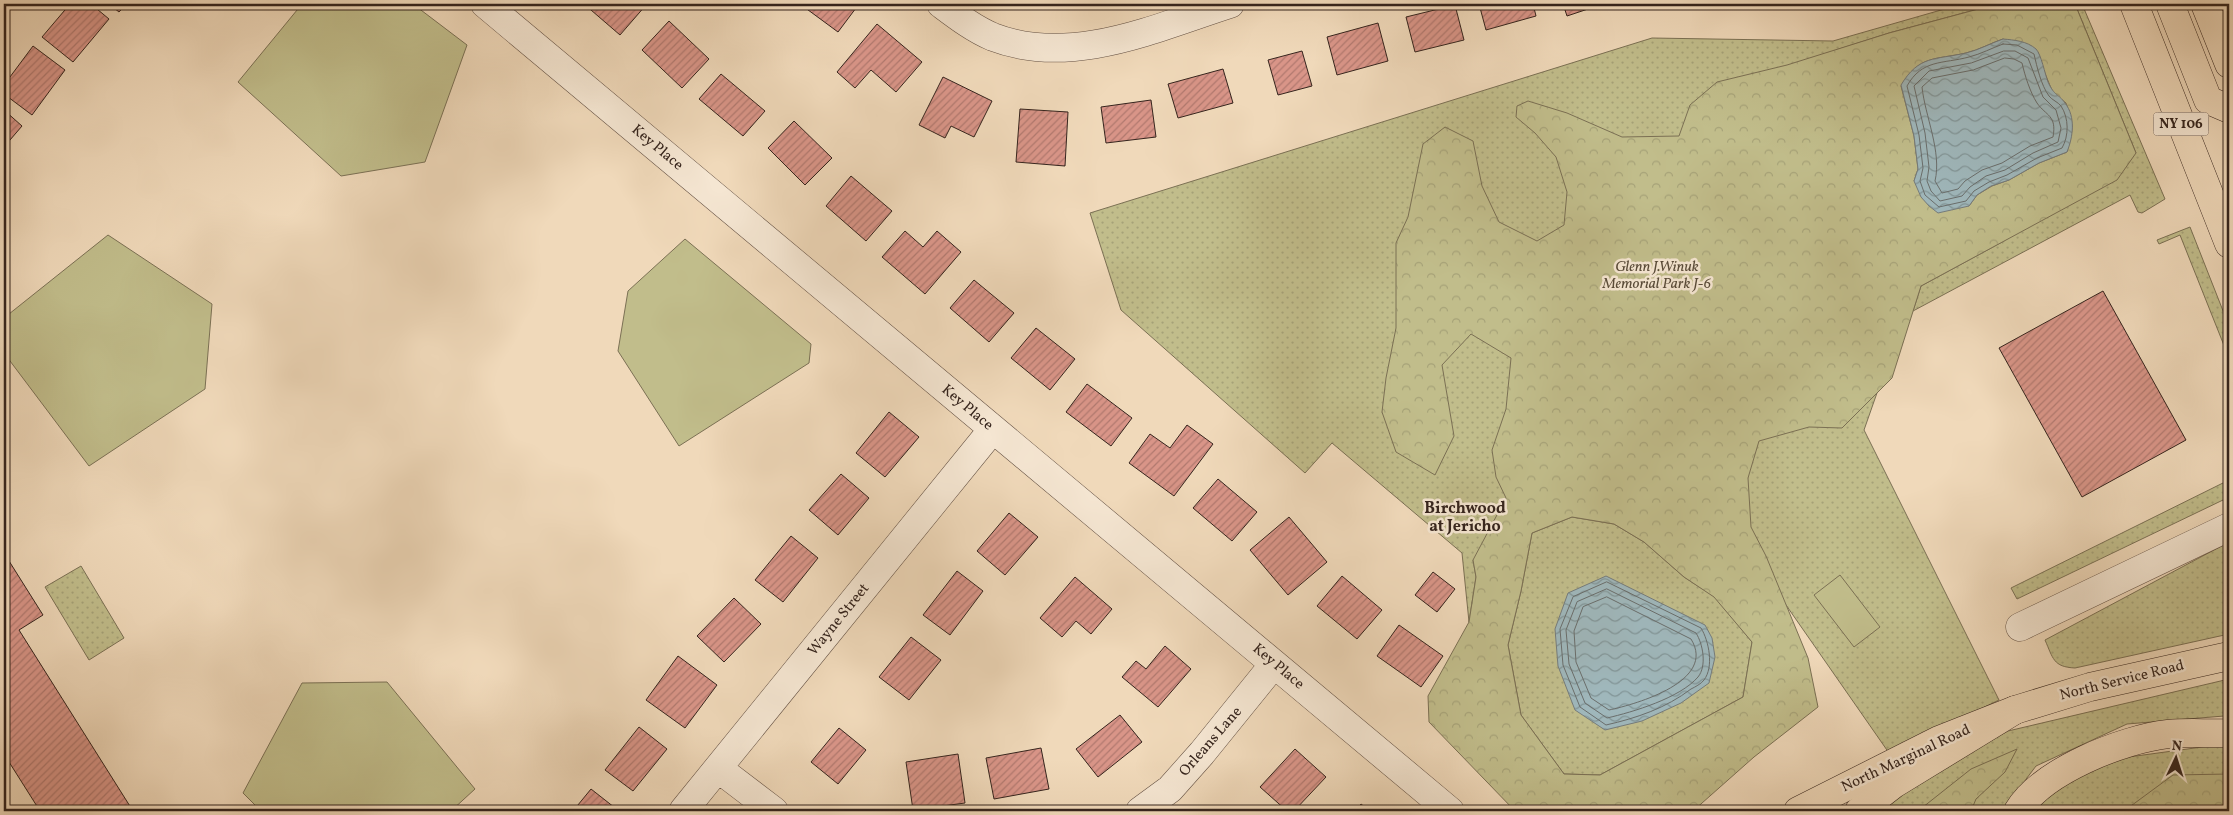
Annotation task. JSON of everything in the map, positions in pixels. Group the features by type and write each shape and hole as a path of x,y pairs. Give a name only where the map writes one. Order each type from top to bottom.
{"main road":[{"name":"NY 106","path":"2134,4 2229,244"},
{"path":"2170,4 2208,100 2229,109"},
{"path":"2205,4 2229,64"},
{"name":"North Service Road","path":"2015,710 2090,687 2229,656"},
{"path":"1859,811 1894,784 2015,710"},
{"name":"North Marginal Road","path":"1798,811 1940,740 2015,710"},
{"path":"2018,811 2049,780 2069,767 2108,749 2167,734 2229,733"}],"street":[{"name":"Key Place","path":"485,4 1450,811"},
{"path":"941,4 961,19 992,36 1032,48 1074,48 1130,35 1230,4"},
{"name":"Wayne Street","path":"683,811 993,429"},
{"path":"2020,627 2229,526"},
{"name":"Orleans Lane","path":"1140,811 1170,789 1237,712 1274,664"},
{"path":"719,768 774,811"}],"green space":[{"path":"302,4 413,4 467,45 425,162 341,176 238,82"},
{"name":"Glenn J.Winuk Memorial Park J-6","path":"1962,4 1997,4 1889,33 1836,50 1905,313 1864,430 1999,700 1889,753 1763,572 1573,488 1473,560 1476,577 1469,622 1462,553 1332,443 1305,473 1121,310 1090,213 1652,38 1833,41"},
{"path":"1997,4 2075,4 2136,153 2117,180 1921,286 1892,378 1842,428 1809,427 1759,441 1748,478 1751,527 1766,556 1808,658 1818,707 1754,757 1693,811 1515,811 1429,722 1428,696 1469,622 1476,577 1473,560 1506,498 1496,477 1492,450 1506,409 1511,358 1471,334 1442,365 1454,436 1435,475 1396,452 1382,412 1386,378 1396,328 1396,243 1408,217 1423,144 1445,127 1473,141 1482,186 1499,222 1537,241 1564,225 1567,192 1556,157 1535,133 1516,117 1517,106 1528,101 1567,113 1622,137 1679,136 1690,105 1717,82 1787,65 1889,33","holes":["2003,39 2038,52 2053,93 2066,103 2072,127 2067,152 2039,163 2009,180 1992,186 1977,195 1969,206 1914,181 1918,169 1914,136 1901,86 1914,69 1929,60 1971,52","1572,517 1614,524 1644,542 1684,577 1714,597 1752,642 1743,697 1600,775 1564,774 1521,715 1508,645 1532,533"]},
{"path":"2075,4 2082,4 2165,199 2142,213 2138,212 2130,195 1913,311 1921,286 2004,241 2136,153"},
{"path":"2190,227 2229,326 2229,358 2180,235 2159,244 2157,240"},
{"path":"108,235 212,304 205,389 89,466 4,353 4,318"},
{"path":"685,239 811,344 809,363 679,446 618,351 628,291"},
{"path":"2229,480 2229,514 2223,500 2017,599 2011,588"},
{"path":"1572,517 1614,524 1644,542 1684,577 1715,597 1752,642 1743,697 1600,775 1564,774 1521,715 1508,645 1532,533"},
{"path":"2229,542 2229,634 2075,668 2062,666 2052,657 2045,640"},
{"path":"81,566 124,638 89,660 45,587"},
{"path":"1840,575 1880,627 1854,647 1814,595"},
{"path":"2229,679 2229,717 2127,724 2036,766 2002,811 1879,811 1914,784 2008,731"},
{"path":"387,682 475,789 451,811 261,811 243,793 302,683"},
{"path":"2224,744 2229,745 2229,811 2030,811 2039,795 2114,759"},
{"path":"2017,749 2005,772 1976,799 1971,811 1918,811 1971,769"},
{"path":"2229,774 2229,811 2124,811 2173,775"}],"water":[{"path":"2003,39 2025,43 2032,46 2038,52 2050,87 2065,103 2071,114 2072,134 2067,152 2039,163 2009,180 1991,186 1977,195 1969,206 1938,213 1921,197 1914,181 1918,169 1914,136 1901,85 1914,68 1929,60 1971,52"},
{"path":"1606,576 1705,625 1712,638 1715,657 1709,683 1681,703 1642,721 1605,730 1575,710 1558,666 1555,629 1568,593"}],"building":[{"path":"70,4 91,4 109,19 73,62 42,37"},
{"path":"109,4 127,4 119,12"},
{"path":"584,4 645,4 646,5 620,35"},
{"path":"800,4 859,4 838,32"},
{"path":"1479,4 1533,4 1536,16 1486,30"},
{"path":"1563,4 1597,4 1597,6 1567,16"},
{"path":"1455,5 1464,40 1415,52 1406,17"},
{"path":"669,21 709,59 682,88 642,50"},
{"path":"1378,23 1388,61 1337,75 1327,37"},
{"path":"877,24 922,62 896,92 871,70 855,88 837,72"},
{"path":"33,46 65,70 32,115 4,94 4,85"},
{"path":"1302,51 1312,86 1278,95 1268,60"},
{"path":"1223,69 1233,103 1178,118 1168,84"},
{"path":"721,74 765,111 743,136 699,99"},
{"path":"943,77 992,101 974,137 951,126 945,138 919,125"},
{"path":"1151,100 1156,137 1106,143 1101,107"},
{"path":"1020,109 1068,112 1065,166 1016,162"},
{"path":"4,110 22,126 4,147"},
{"path":"794,121 832,158 805,185 768,148"},
{"path":"851,176 892,211 866,241 826,206"},
{"path":"905,231 923,247 937,231 961,252 925,294 882,257"},
{"path":"974,280 1014,313 989,342 950,308"},
{"path":"2103,291 2186,440 2082,497 1999,348"},
{"path":"1036,328 1075,359 1050,390 1011,358"},
{"path":"1087,384 1132,418 1111,446 1066,412"},
{"path":"889,412 919,437 885,477 856,453"},
{"path":"1187,425 1213,444 1174,496 1129,463 1150,434 1170,448"},
{"path":"841,474 869,498 838,535 809,510"},
{"path":"1218,479 1257,512 1232,541 1193,508"},
{"path":"1009,513 1038,537 1005,575 977,551"},
{"path":"1289,517 1327,562 1288,595 1250,550"},
{"path":"791,536 818,558 783,602 755,580"},
{"path":"4,553 43,615 19,630 133,811 40,811 4,754"},
{"path":"957,571 983,591 950,635 923,615"},
{"path":"1433,572 1455,589 1437,612 1415,595"},
{"path":"1342,576 1382,610 1357,639 1317,606"},
{"path":"1075,577 1112,609 1091,634 1076,621 1062,637 1040,618"},
{"path":"734,598 761,624 724,662 697,636"},
{"path":"1399,625 1443,656 1421,687 1377,656"},
{"path":"911,637 941,660 909,700 879,677"},
{"path":"1165,646 1191,669 1158,707 1122,677 1136,661 1146,669"},
{"path":"678,656 717,685 685,728 646,700"},
{"path":"1120,715 1142,742 1098,777 1076,749"},
{"path":"639,727 667,749 633,791 605,770"},
{"path":"839,728 866,750 838,784 811,762"},
{"path":"1041,748 1049,789 994,799 986,758"},
{"path":"1295,749 1326,777 1294,811 1287,811 1260,787"},
{"path":"958,754 965,803 913,810 906,762"},
{"path":"591,789 619,811 573,811"},
{"path":"1361,804 1370,811 1355,811"}],"district":[{"name":"Birchwood at Jericho","path":"1465,518"}]}
